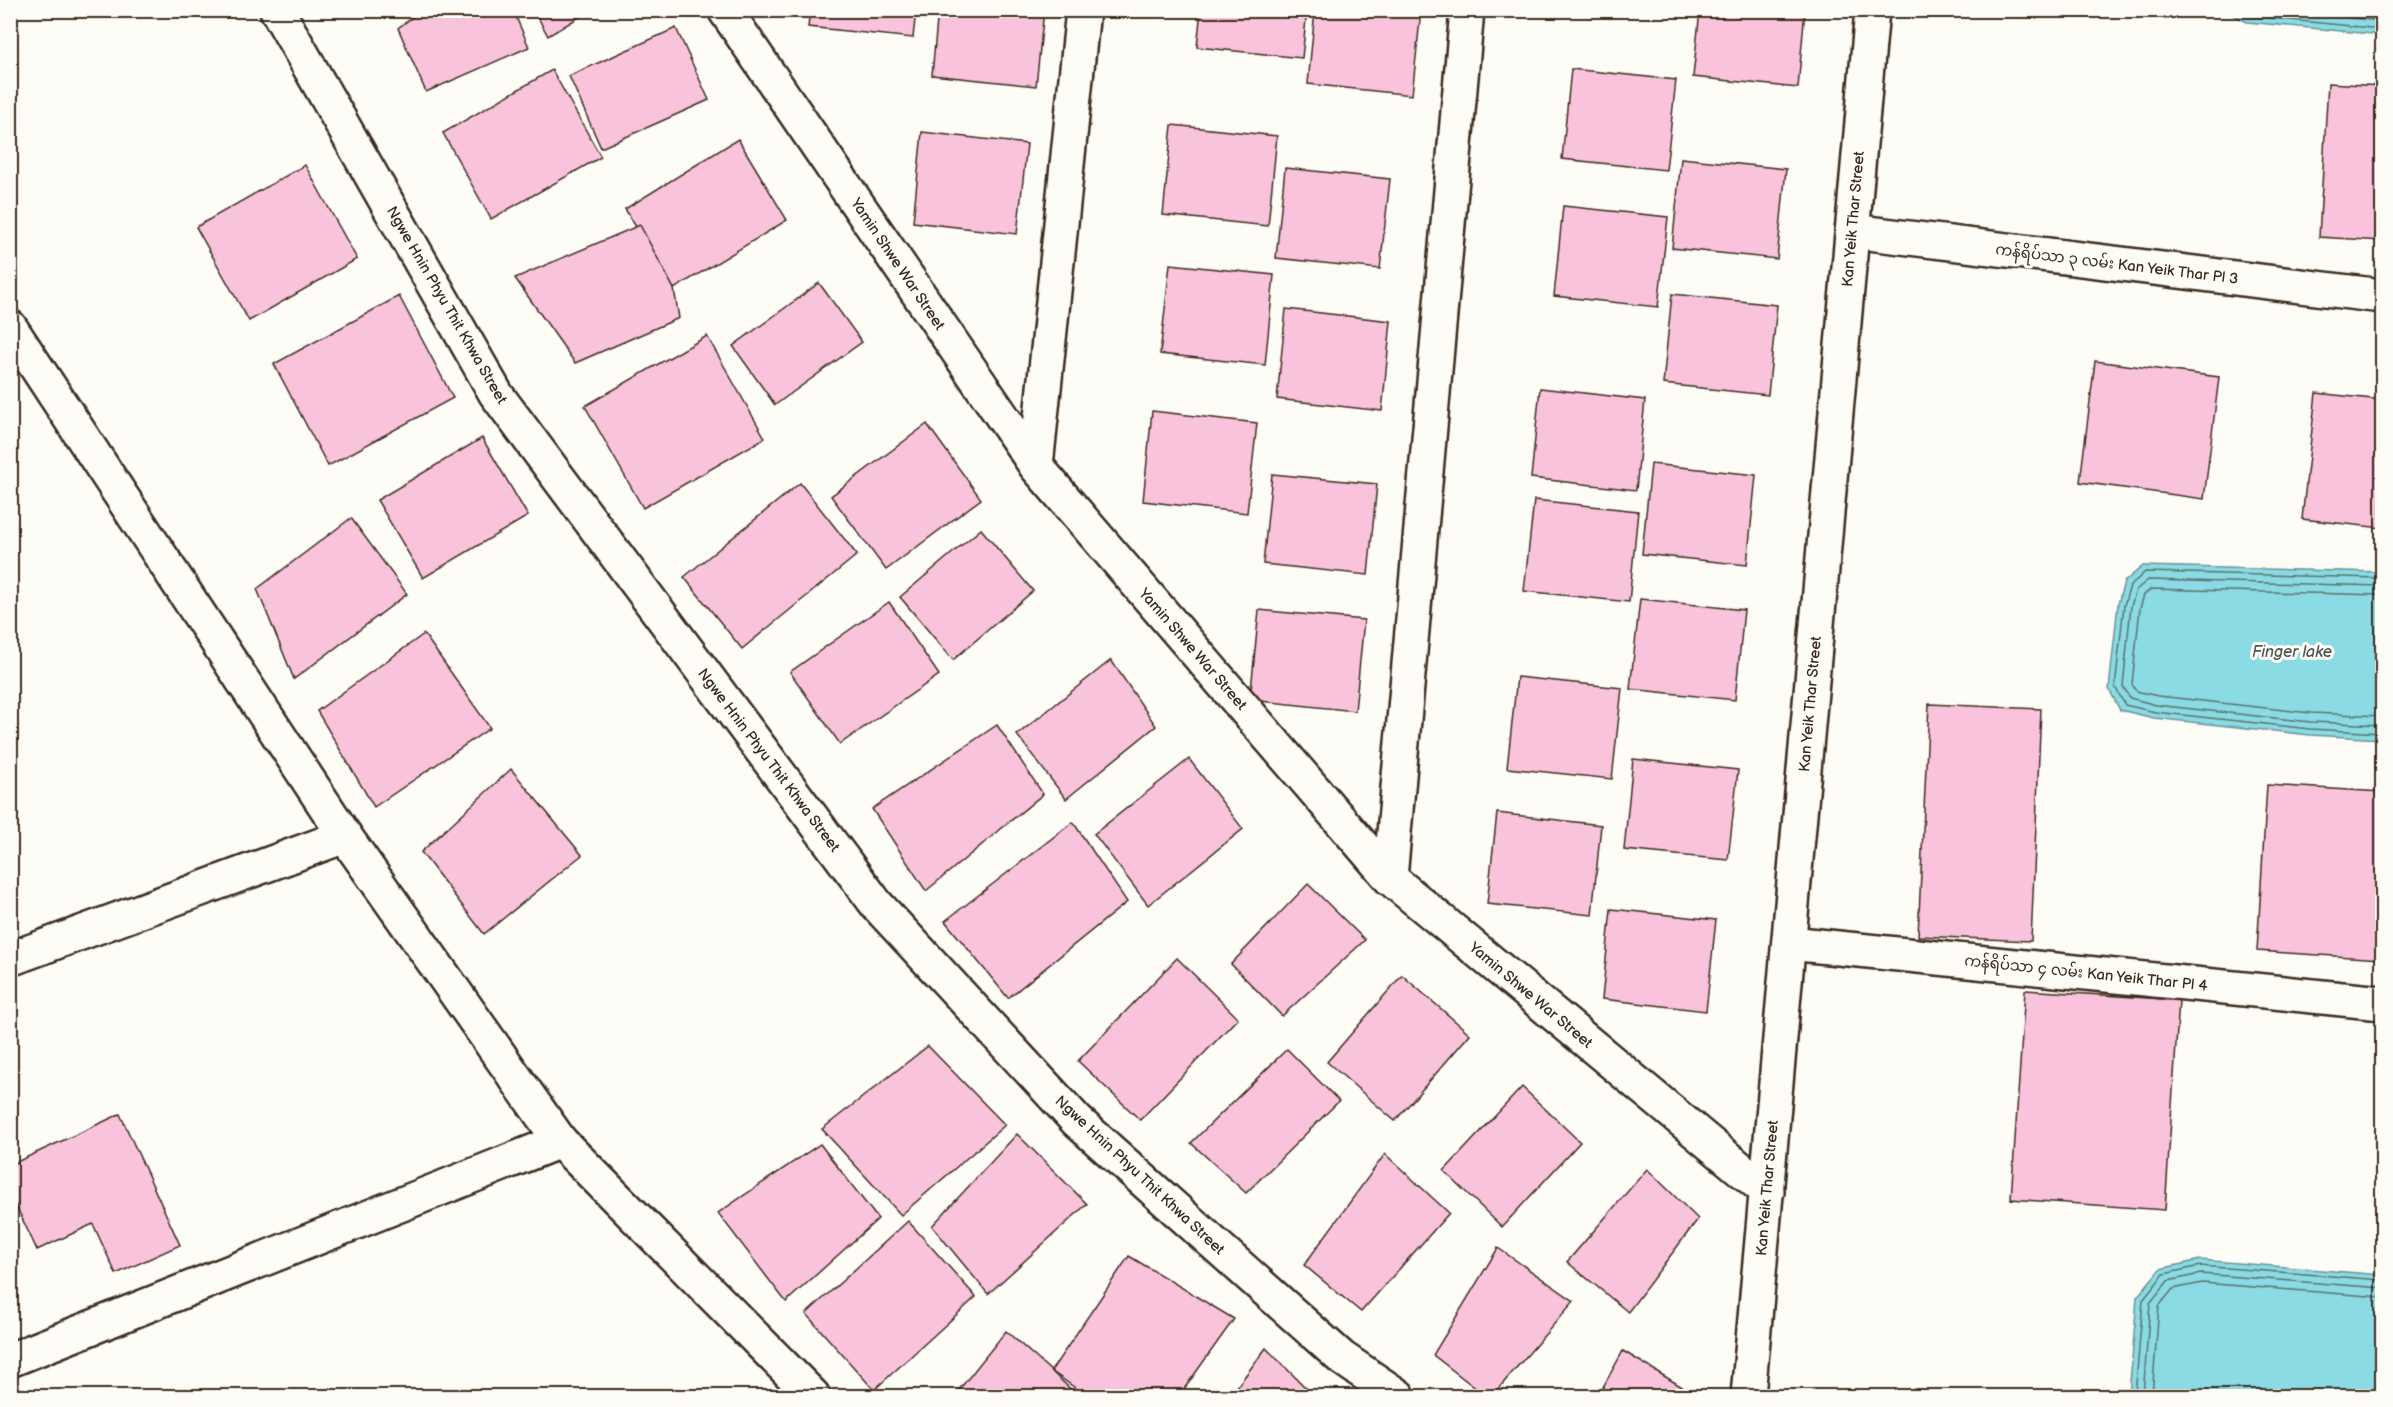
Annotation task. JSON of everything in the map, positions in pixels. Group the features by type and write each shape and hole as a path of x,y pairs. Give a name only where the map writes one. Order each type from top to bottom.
{"street":[{"name":"Ngwe Hnin Phyu Thit Khwa Street","path":"277,10 496,394 877,905 1077,1121 1342,1358 1398,1396"},
{"name":"Yamin Shwe War Street","path":"725,10 1036,466 1390,878 1767,1191"},
{"path":"1036,466 1083,10"},
{"path":"1390,878 1467,10"},
{"name":"Kan Yeik Thar Street","path":"1748,1396 1872,10"},
{"name":"ကန်ရိပ်သာ ၃ လမ်း Kan Yeik Thar Pl 3","path":"1852,231 2382,296"},
{"path":"10,327 345,836 560,1141 813,1396"},
{"path":"10,959 345,836"},
{"name":"ကန်ရိပ်သာ ၄ လမ်း Kan Yeik Thar Pl 4","path":"1789,943 2382,1003"},
{"path":"10,1360 560,1141"}],"water":[{"path":"2226,11 2382,11 2382,35 2247,22"},
{"name":"Finger lake","path":"2143,566 2382,572 2382,739 2310,735 2154,718 2120,710 2109,689 2118,604 2124,582"},
{"path":"2200,1260 2382,1275 2382,1396 2129,1396 2137,1297 2160,1269"}],"building":[{"path":"422,10 513,10 529,47 426,92 398,28"},
{"path":"534,10 591,10 548,36"},
{"path":"810,10 916,10 913,38 808,27"},
{"path":"938,10 1044,10 1036,86 932,75"},
{"path":"1201,10 1307,10 1302,58 1197,47"},
{"path":"1315,10 1421,10 1412,95 1308,84"},
{"path":"1700,10 1805,10 1798,88 1693,77"},
{"path":"676,28 709,100 601,148 569,76"},
{"path":"1571,69 1676,80 1666,170 1562,159"},
{"path":"552,70 601,157 491,219 443,133"},
{"path":"2328,83 2382,86 2382,241 2319,237"},
{"path":"1172,125 1277,136 1268,226 1163,215"},
{"path":"922,132 1027,144 1017,234 913,222"},
{"path":"738,139 787,220 674,289 625,209"},
{"path":"1681,158 1786,169 1777,259 1672,248"},
{"path":"305,165 357,259 249,321 196,227"},
{"path":"1285,168 1390,179 1380,269 1276,258"},
{"path":"1563,206 1668,217 1658,307 1554,296"},
{"path":"640,225 674,289 679,318 575,363 515,278"},
{"path":"1170,264 1274,275 1265,365 1160,354"},
{"path":"819,283 862,342 775,405 733,346"},
{"path":"1672,294 1777,305 1768,395 1663,384"},
{"path":"399,296 453,398 328,466 274,364"},
{"path":"1286,309 1391,321 1382,411 1277,399"},
{"path":"707,336 765,438 643,508 585,406"},
{"path":"2095,361 2219,377 2204,499 2080,482"},
{"path":"1540,388 1645,400 1636,490 1531,478"},
{"path":"2316,393 2382,400 2382,528 2302,519"},
{"path":"1152,411 1257,423 1247,513 1143,501"},
{"path":"927,424 981,499 886,570 831,496"},
{"path":"482,438 528,516 423,578 377,500"},
{"path":"1651,464 1756,475 1747,565 1642,554"},
{"path":"1272,474 1377,484 1368,575 1263,564"},
{"path":"800,483 857,555 742,649 684,577"},
{"path":"1534,500 1638,511 1629,602 1524,591"},
{"path":"351,518 407,594 294,679 257,589"},
{"path":"981,529 1033,591 953,660 900,597"},
{"path":"1640,599 1744,610 1735,700 1630,689"},
{"path":"889,602 939,675 840,744 790,672"},
{"path":"1259,610 1364,620 1355,711 1250,700"},
{"path":"424,634 490,728 374,807 317,711"},
{"path":"1111,660 1156,726 1066,799 1017,735"},
{"path":"1517,677 1622,688 1612,779 1507,768"},
{"path":"1929,704 2041,709 2031,941 1918,936"},
{"path":"997,725 1043,794 926,891 872,809"},
{"path":"1189,759 1243,829 1148,905 1094,834"},
{"path":"1633,759 1738,770 1728,860 1624,850"},
{"path":"511,769 582,855 484,934 421,852"},
{"path":"2267,785 2382,792 2382,959 2257,951"},
{"path":"1497,813 1601,825 1592,915 1487,904"},
{"path":"1073,822 1127,902 1008,998 945,921"},
{"path":"1308,884 1365,940 1282,1016 1231,964"},
{"path":"1611,909 1716,920 1706,1011 1602,999"},
{"path":"1177,958 1238,1018 1140,1120 1078,1061"},
{"path":"1402,975 1470,1034 1395,1121 1327,1062"},
{"path":"2025,990 2179,1000 2165,1210 2011,1199"},
{"path":"928,1046 1005,1125 901,1215 822,1129"},
{"path":"1287,1049 1339,1101 1246,1193 1191,1143"},
{"path":"1522,1087 1580,1142 1502,1227 1444,1171"},
{"path":"120,1114 180,1245 116,1274 93,1224 37,1250 10,1193 10,1165"},
{"path":"1017,1134 1087,1204 988,1294 932,1226"},
{"path":"820,1144 878,1219 786,1302 718,1213"},
{"path":"1385,1154 1449,1213 1361,1312 1304,1265"},
{"path":"1647,1169 1698,1219 1628,1312 1567,1262"},
{"path":"908,1221 976,1297 874,1390 806,1314"},
{"path":"1498,1248 1574,1301 1492,1396 1486,1396 1433,1355"},
{"path":"1129,1256 1234,1319 1179,1396 1087,1396 1051,1371"},
{"path":"1006,1331 1051,1371 1078,1396 954,1396"},
{"path":"1266,1348 1314,1396 1230,1396"},
{"path":"1623,1351 1692,1393 1689,1396 1598,1396"}]}
